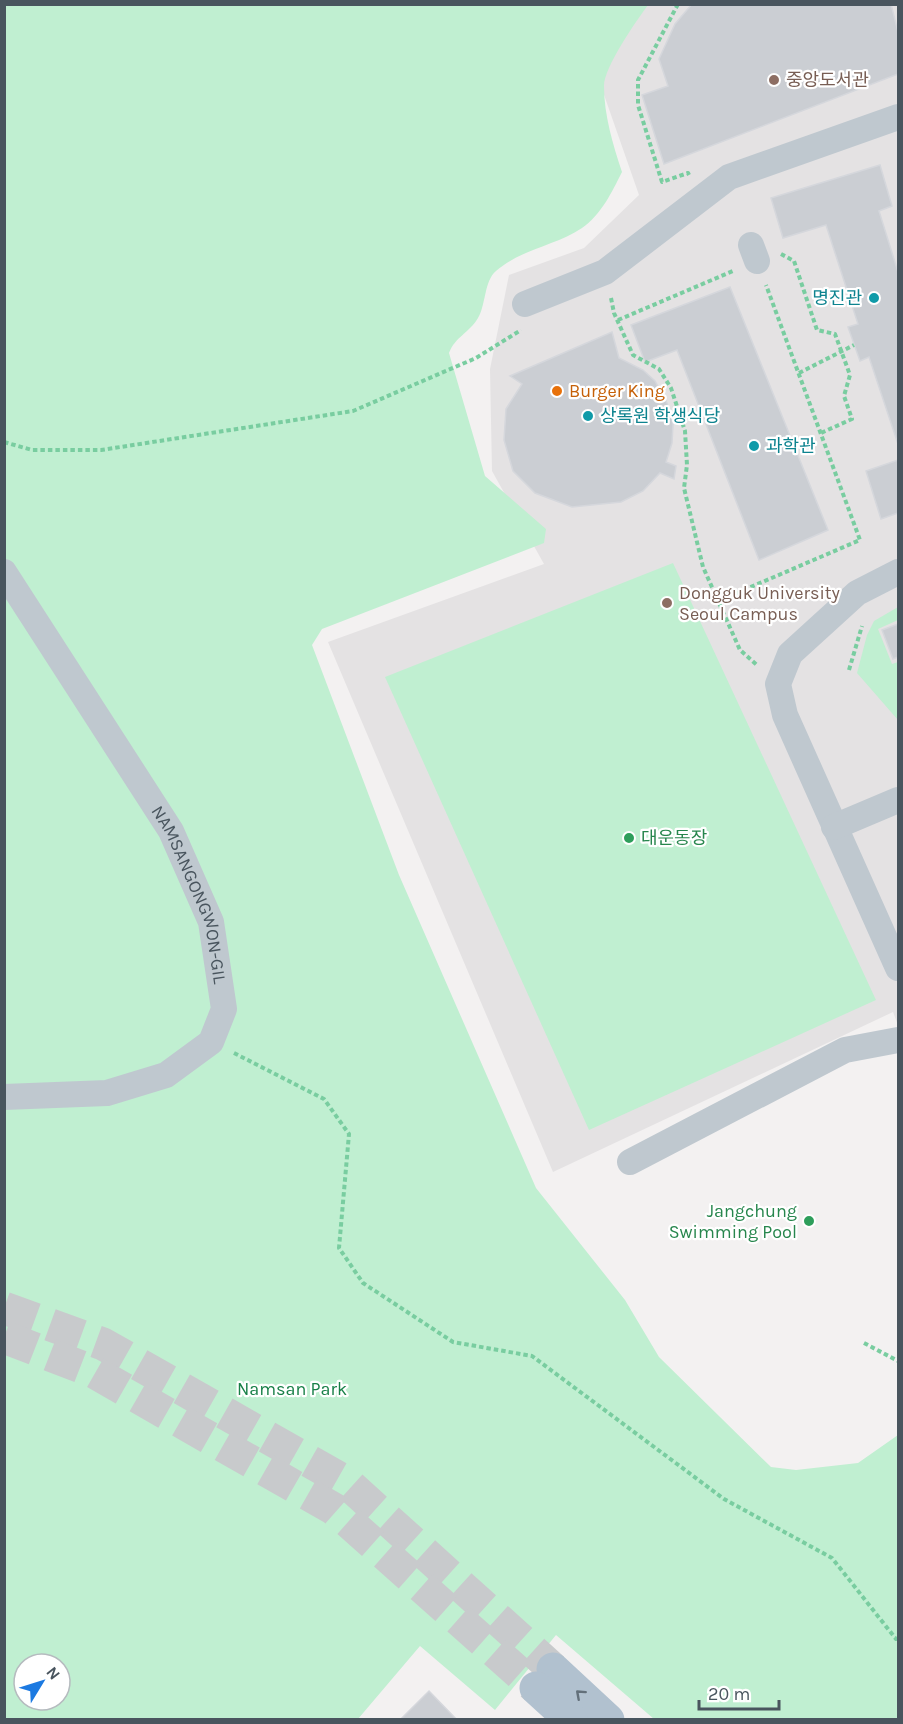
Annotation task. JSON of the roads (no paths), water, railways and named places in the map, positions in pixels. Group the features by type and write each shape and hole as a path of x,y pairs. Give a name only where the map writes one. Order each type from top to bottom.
{"main road":[{"path":"571,1719 545,1679 608,1719"}],"street":[{"path":"524,316 605,273 729,177 898,117"},
{"name":"NAMSANGONGWON-GIL","path":"4,572 171,831 211,922 224,1009 211,1042 166,1075 107,1093 4,1097"},
{"path":"898,573 857,593 790,654 778,684 785,715 898,968"},
{"path":"834,827 898,800"},
{"path":"630,1162 845,1050 898,1040"}],"tunnel":[{"path":"4,1308 103,1344 346,1482 553,1669"},
{"path":"4,1337 94,1372 334,1509 536,1688"}],"place":[{"name":"중앙도서관","path":"774,80"},
{"name":"명진관","path":"874,298"},
{"name":"Burger King","path":"557,391"},
{"name":"상록원 학생식당","path":"588,416"},
{"name":"과학관","path":"754,446"},
{"name":"Dongguk University Seoul Campus","path":"667,603"},
{"name":"대운동장","path":"629,838"},
{"name":"Jangchung Swimming Pool","path":"809,1221"}],"park label":[{"name":"Namsan Park","path":"292,1389"}]}
